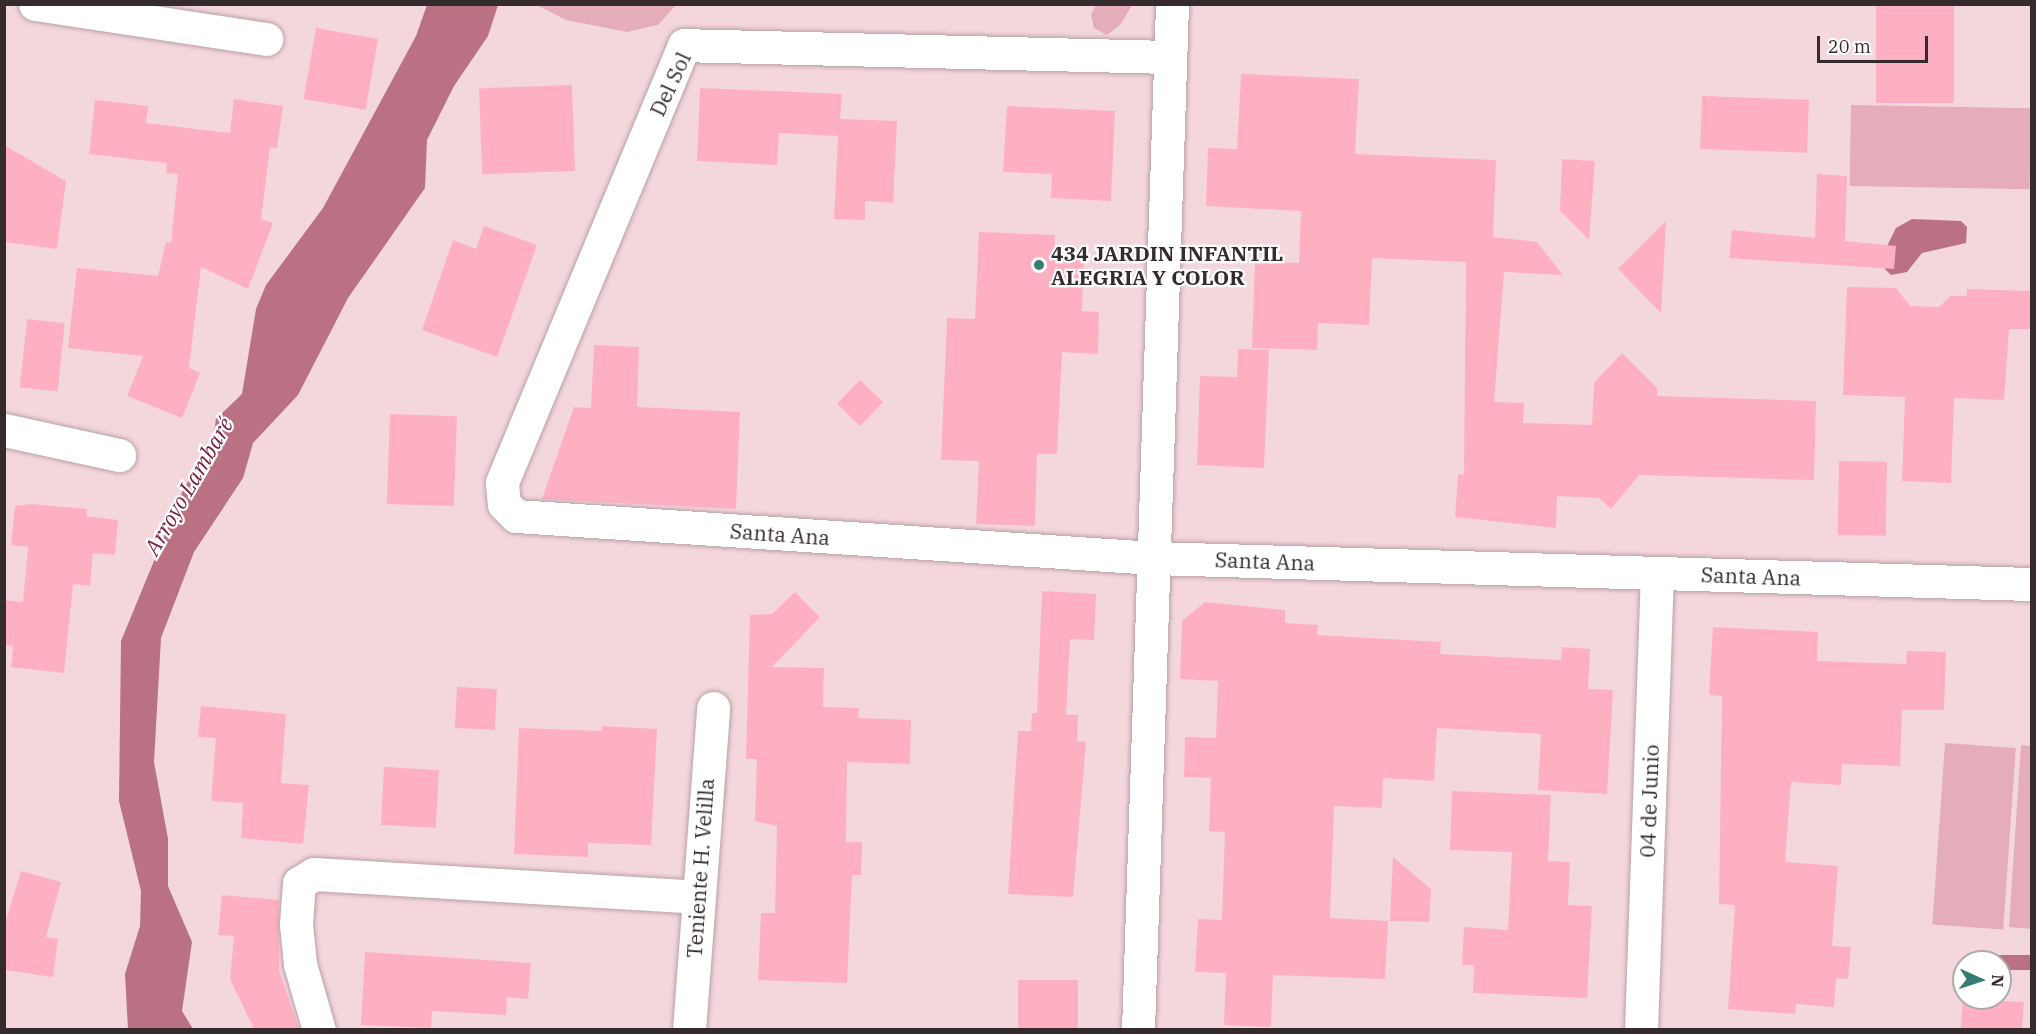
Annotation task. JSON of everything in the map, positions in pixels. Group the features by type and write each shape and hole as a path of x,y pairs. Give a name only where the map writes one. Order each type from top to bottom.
{"street":[{"path":"35,4 266,39"},
{"path":"1138,1029 1172,4"},
{"name":"Del Sol","path":"504,504 502,483 684,45 1170,57"},
{"path":"4,430 119,455"},
{"name":"Santa Ana","path":"504,504 516,516 1154,558 2031,584"},
{"name":"04 de Junio","path":"1641,1029 1657,573"},
{"name":"Teniente H. Velilla","path":"688,1029 713,708"},
{"path":"319,1029 300,964 299,883 314,874 697,897"}],"shaded area":[{"path":"1096,4 1132,5 1121,24 1107,35 1094,28 1091,15"},
{"path":"537,5 676,5 658,25 627,32 566,20"},
{"path":"1851,105 2031,108 2030,189 1850,186"},
{"path":"1945,743 2016,748 2003,930 1932,925"},
{"path":"2021,745 2031,746 2031,929 2009,927"}],"water":[{"name":"Arroyo Lambaré","path":"427,5 498,5 488,36 454,86 427,140 425,188 348,298 298,395 253,443 243,478 194,552 161,638 154,762 168,839 168,886 192,942 182,1011 193,1029 128,1029 125,974 140,926 141,891 119,801 121,641 184,488 212,445 216,419 242,394 256,309 266,285 323,208 416,36"},
{"path":"1912,219 1961,221 1967,227 1966,243 1922,253 1907,272 1891,275 1885,269 1885,250 1896,228"},
{"path":"2012,955 2031,955 2031,970 2012,970"}],"building":[{"path":"1876,4 1954,4 1954,103 1876,103"},
{"path":"316,28 378,39 366,110 303,99"},
{"path":"1241,74 1359,79 1355,154 1496,160 1493,237 1537,242 1563,275 1504,272 1494,402 1524,403 1523,423 1592,425 1594,383 1622,353 1657,388 1657,396 1816,401 1814,480 1639,475 1611,509 1599,498 1557,496 1556,528 1455,517 1458,474 1464,475 1466,262 1372,258 1369,325 1318,323 1317,350 1252,348 1255,261 1299,263 1301,211 1206,206 1208,148 1237,149"},
{"path":"572,85 575,171 482,174 479,88"},
{"path":"700,88 842,94 840,119 897,121 893,203 865,201 865,220 834,219 838,136 779,133 777,165 697,161"},
{"path":"1702,96 1809,100 1807,153 1700,149"},
{"path":"234,99 283,106 277,148 270,147 261,219 273,223 248,289 201,267 189,368 200,373 182,418 127,396 143,356 68,348 77,268 158,276 166,242 171,243 178,174 166,173 167,163 89,154 95,100 148,106 146,123 230,133"},
{"path":"1007,106 1115,111 1111,201 1051,198 1052,174 1003,172"},
{"path":"4,145 66,181 57,249 4,242"},
{"path":"1562,159 1595,161 1589,240 1560,211"},
{"path":"1817,174 1847,176 1845,241 1896,246 1894,269 1729,258 1732,230 1815,238"},
{"path":"1666,221 1661,313 1618,269"},
{"path":"484,226 537,245 497,357 422,330 453,240 476,249"},
{"path":"979,232 1055,235 1054,254 1084,255 1082,311 1099,312 1098,354 1062,352 1057,454 1037,454 1035,526 976,524 979,461 941,460 947,318 975,319"},
{"path":"1847,287 1896,288 1910,306 1939,307 1950,296 1967,296 1967,289 2031,291 2031,329 2009,329 2004,400 1954,398 1951,483 1902,481 1905,397 1843,395"},
{"path":"27,319 65,323 58,392 20,388"},
{"path":"594,345 639,347 637,407 740,412 736,509 542,499 574,407 591,408"},
{"path":"1238,349 1269,350 1264,468 1197,465 1200,376 1237,377"},
{"path":"860,380 883,402 860,426 837,404"},
{"path":"390,414 457,416 454,506 387,504"},
{"path":"1839,461 1887,462 1886,536 1838,535"},
{"path":"32,504 87,509 86,516 118,520 115,555 93,553 90,586 73,584 64,673 11,667 13,646 4,645 4,600 23,602 28,547 11,545 15,506"},
{"path":"1042,591 1096,594 1094,640 1070,639 1066,715 1078,715 1077,741 1086,742 1073,897 1008,894 1018,731 1031,731 1032,713 1037,713"},
{"path":"795,592 820,617 772,667 824,668 823,707 859,708 858,718 911,720 910,764 847,762 846,842 862,842 861,875 852,875 847,983 758,980 761,913 775,913 777,826 755,821 757,759 746,759 750,615 772,614"},
{"path":"1205,602 1285,610 1285,623 1318,625 1317,635 1441,642 1440,654 1561,660 1562,647 1590,649 1588,689 1613,690 1607,794 1538,790 1541,734 1437,728 1434,781 1383,778 1382,808 1334,806 1330,918 1388,921 1385,979 1273,975 1271,1027 1224,1025 1226,973 1195,972 1198,919 1222,920 1225,832 1209,831 1211,778 1184,777 1185,737 1216,738 1218,681 1180,679 1182,621"},
{"path":"1713,627 1818,632 1817,661 1906,664 1907,651 1946,652 1944,710 1902,710 1900,766 1842,764 1841,785 1791,782 1785,862 1838,866 1832,946 1851,947 1848,979 1836,978 1834,1007 1796,1004 1795,1014 1728,1009 1735,905 1719,904 1722,696 1709,695"},
{"path":"457,687 497,689 495,730 455,728"},
{"path":"201,706 286,714 281,783 309,785 303,844 241,838 243,803 211,801 216,738 198,737"},
{"path":"602,726 657,729 651,845 588,843 588,857 514,854 519,728 602,731"},
{"path":"384,767 439,770 436,828 381,825"},
{"path":"1452,791 1551,795 1548,861 1570,862 1568,905 1592,906 1587,998 1473,993 1474,965 1462,965 1464,927 1508,930 1512,852 1450,850"},
{"path":"1393,857 1431,889 1429,922 1390,921"},
{"path":"21,871 61,882 46,937 58,939 53,977 4,970 4,927"},
{"path":"222,895 279,900 279,971 299,1029 254,1029 230,979 234,936 218,935"},
{"path":"365,952 531,963 528,999 507,997 506,1015 432,1011 431,1028 361,1025"},
{"path":"1018,980 1078,980 1078,1029 1018,1029"},
{"path":"2012,1001 2024,1002 2022,1030 1961,1029 1962,1010 2012,1010"}],"place":[{"name":"434 JARDIN INFANTIL ALEGRIA Y COLOR","path":"1039,265"}]}
